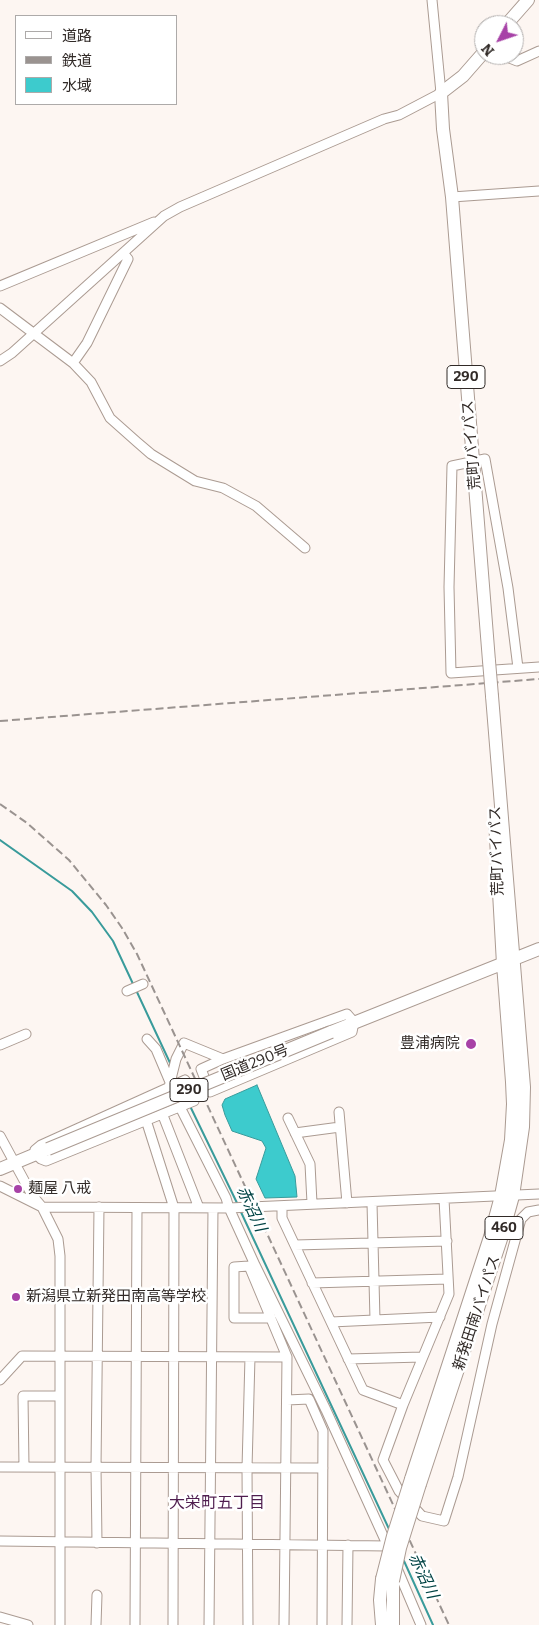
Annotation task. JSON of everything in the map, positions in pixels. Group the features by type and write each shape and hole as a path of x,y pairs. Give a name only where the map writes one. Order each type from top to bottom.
{"highway":[{"path":"515,15 528,0"},
{"path":"441,93 463,76 474,63"},
{"name":"荒町バイパス","path":"441,93 443,129 452,197 490,661 495,738 494,800 496,855 508,963"},
{"name":"国道290号","path":"0,1169 354,1022 539,950"},
{"name":"新発田南バイパス","path":"387,1580 393,1536 416,1482 490,1237 507,1196 513,1104 508,963"},
{"name":"460","path":"382,1625 380,1600 387,1580"},
{"name":"460","path":"387,1580 393,1625"}],"street":[{"path":"0,361 12,353 161,219 180,207 384,119 399,115 441,93 432,0"},
{"path":"524,58 539,51"},
{"path":"452,197 539,191"},
{"path":"0,286 161,219"},
{"path":"73,363 87,343 128,259 123,253"},
{"path":"0,308 73,363 91,382 110,418 136,442 195,481 223,488 256,506 305,548"},
{"path":"518,668 508,588 485,459 473,460 452,466 449,586 452,673 539,667"},
{"path":"127,991 143,984"},
{"path":"347,1014 354,1022 352,1032 210,1092 201,1069 223,1059 347,1014"},
{"path":"0,1045 26,1034"},
{"path":"147,1039 156,1049 170,1085"},
{"path":"170,1085 176,1059 184,1043 223,1059"},
{"path":"185,1080 194,1101 180,1107 46,1161 36,1154 35,1150 41,1145 170,1085 185,1080"},
{"path":"180,1107 226,1198 287,1356 284,1625"},
{"path":"339,1112 347,1203"},
{"path":"162,1114 199,1208"},
{"path":"288,1118 310,1164 312,1203"},
{"path":"146,1120 174,1208 173,1625"},
{"path":"295,1133 340,1127"},
{"path":"0,1136 32,1195 42,1207 58,1239 59,1247 60,1625"},
{"path":"0,1186 42,1207 229,1208 539,1194"},
{"path":"444,1199 449,1294 422,1357 383,1460 399,1490 422,1516 444,1522 458,1477 492,1324 521,1219 528,1212 539,1210"},
{"path":"372,1203 375,1320"},
{"path":"282,1206 282,1218 363,1390 403,1405"},
{"path":"97,1543 99,1207"},
{"path":"135,1625 137,1208"},
{"path":"209,1625 213,1208"},
{"path":"295,1245 447,1241"},
{"path":"252,1266 234,1267 234,1318 271,1318"},
{"path":"252,1266 326,1410 421,1625"},
{"path":"312,1283 448,1279"},
{"path":"331,1322 440,1317"},
{"path":"0,1380 22,1356 287,1356"},
{"path":"248,1625 247,1468 250,1357"},
{"path":"348,1359 422,1357"},
{"path":"24,1467 23,1396 60,1396"},
{"path":"287,1400 309,1400 323,1431 322,1625"},
{"path":"0,1467 323,1468"},
{"path":"0,1541 387,1546"},
{"path":"347,1625 348,1545"},
{"path":"96,1625 97,1596"},
{"path":"0,1617 28,1625"}],"water":[{"path":"257,1085 295,1176 297,1197 265,1198 256,1179 266,1148 262,1141 232,1131 225,1115 222,1105 225,1099"}],"waterway":[{"name":"赤沼川","path":"0,840 72,891 92,912 113,941 134,986"},
{"name":"赤沼川","path":"136,990 171,1065"},
{"name":"赤沼川","path":"190,1106 238,1205"},
{"name":"赤沼川","path":"240,1210 389,1529"},
{"name":"赤沼川","path":"404,1561 433,1625"}],"railway":[{"path":"0,721 539,679"},
{"path":"0,804 27,823 69,860 106,905 137,954 449,1625"}],"place":[{"name":"豊浦病院","path":"471,1044"},
{"name":"麺屋 八戒","path":"18,1189"},
{"name":"新潟県立新発田南高等学校","path":"16,1297"}],"district":[{"name":"大栄町五丁目","path":"217,1504"}]}
